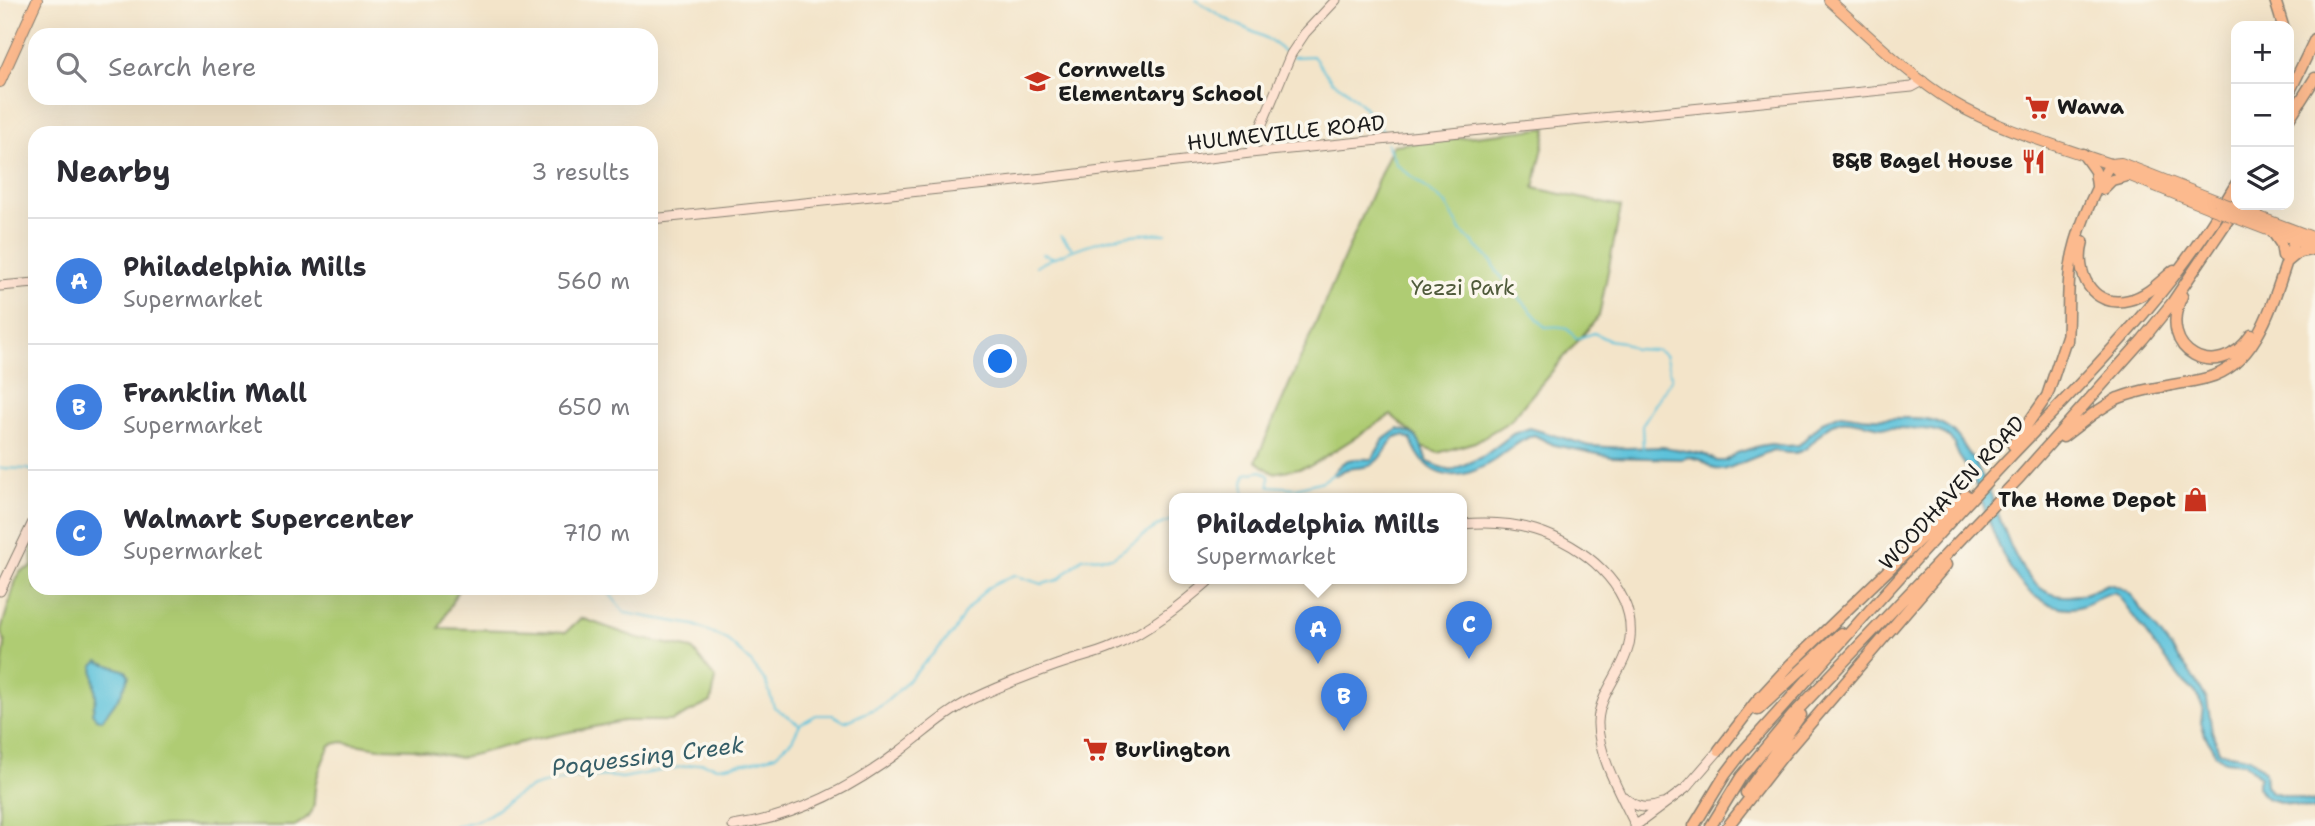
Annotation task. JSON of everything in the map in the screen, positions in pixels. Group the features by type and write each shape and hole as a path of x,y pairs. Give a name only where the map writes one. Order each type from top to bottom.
{"highway":[{"path":"2274,0 2281,21"},
{"path":"2293,84 2315,39"},
{"path":"2294,95 2315,52"},
{"path":"2294,111 2315,78"},
{"path":"2083,154 2095,171 2100,189 2080,256 2083,278 2096,294 2112,301 2135,298 2199,254"},
{"path":"2005,463 2049,401 2063,365 2071,260 2110,164"},
{"path":"2100,189 2116,178 2131,175"},
{"name":"WOODHAVEN ROAD","path":"1711,826 1726,799 1754,761 1840,664 1997,506 2159,319 2199,254 2231,193"},
{"name":"WOODHAVEN ROAD","path":"1694,826 1744,750 1973,493 2005,463 2125,336 2238,211"},
{"path":"2272,231 2279,240 2285,259"},
{"path":"2020,477 2068,429 2118,398 2139,391 2213,377 2236,364 2257,337 2294,236"},
{"path":"2199,254 2179,303 2175,327 2178,338 2189,351 2201,358 2215,360 2234,353 2251,336 2285,259 2299,252 2315,249"},
{"path":"1986,480 2047,396 2067,336"},
{"path":"1997,506 2057,442 2118,398"},
{"path":"1719,750 1755,703 1791,664 1973,493"},
{"path":"1728,826 1794,743 1985,519"},
{"path":"1719,750 1766,701 1897,581"},
{"path":"1728,826 1733,813 1762,768 1840,664"}],"main road":[{"path":"0,82 37,0"},
{"path":"1829,0 1923,81 1972,113 2110,164 2118,171 2238,211 2294,236 2315,249"},
{"path":"2110,164 2121,163 2215,205"},
{"path":"2238,211 2272,231 2315,239"}],"street":[{"path":"1250,153 1290,56 1305,33 1336,0"},
{"name":"HULMEVILLE ROAD","path":"658,218 1044,178 1250,153 1912,87 1923,81"},
{"path":"0,286 28,284"},
{"path":"1467,524 1515,525 1537,530 1583,555 1613,581 1625,603 1630,623 1630,640 1600,710 1598,730 1605,755 1635,826 1686,788 1719,750"},
{"path":"0,591 28,533"},
{"path":"733,826 795,811 823,800 896,754 935,723 972,700 1056,665 1110,648 1137,635 1158,622 1205,584"},
{"path":"1621,794 1632,804 1646,808 1673,799"}],"green space":[{"name":"Yezzi Park","path":"1547,128 1534,188 1621,207 1599,316 1510,421 1475,442 1438,453 1421,447 1416,436 1391,415 1310,466 1273,473 1256,461 1393,145"},
{"path":"28,568 28,595 456,595 439,628 566,632 581,618 638,638 692,649 716,679 711,702 672,721 623,721 460,758 413,749 379,748 342,742 330,745 317,778 312,812 295,826 0,826 0,684 5,643 1,630 21,571"}],"water":[{"path":"1841,414 1869,418 1932,420 1952,431 1984,480 2016,557 2027,576 2042,589 2059,596 2080,595 2107,584 2123,589 2131,595 2197,682 2207,700 2212,731 2219,751 2252,760 2265,772 2266,785 2271,792 2315,802 2315,810 2268,799 2259,790 2260,777 2245,763 2225,761 2216,755 2205,735 2201,722 2203,707 2195,692 2155,646 2118,595 2114,592 2081,606 2069,608 2048,604 2030,593 2004,557 1971,474 1951,439 1943,433 1844,420 1830,426 1805,449 1787,453 1773,450 1724,470 1714,469 1701,460 1689,457 1612,457 1554,445 1534,435 1480,468 1455,475 1434,470 1417,453 1411,439 1404,436 1395,437 1372,464 1348,469 1336,475 1333,473 1341,464 1350,460 1372,459 1384,439 1398,429 1415,437 1428,462 1450,471 1484,456 1513,434 1530,428 1590,446 1663,447 1704,454 1717,461 1725,461 1737,453 1759,446 1799,445 1822,422"},
{"path":"98,661 126,671 129,676 121,694 102,720 92,713 96,698 93,666"}],"waterway":[{"path":"1196,0 1224,18 1266,38 1288,54"},
{"path":"1293,57 1313,56 1332,81 1363,106 1386,137"},
{"path":"1387,143 1396,164 1446,204 1462,232 1493,263 1497,272 1545,327 1563,327 1576,339 1594,333 1608,340 1623,342 1634,349 1656,350 1665,355 1672,378 1642,425 1643,450"},
{"path":"1036,266 1099,241 1132,235 1166,234"},
{"path":"1061,236 1072,248"},
{"path":"1043,254 1052,257"},
{"path":"0,468 28,469"},
{"name":"Poquessing Creek","path":"1244,493 1243,482 1246,474 1262,471 1269,476 1269,486 1296,488 1323,481 1335,473"},
{"name":"Poquessing Creek","path":"454,826 481,819 535,786 560,780 587,777 622,778 702,763 718,767 775,755 792,740 800,724 816,715 833,715 845,722 881,706 953,633 965,612 987,588 1014,575 1042,584 1058,580 1082,558 1113,557 1157,526 1169,521"},
{"path":"611,595 625,613 694,625 726,639 749,660 766,682 774,707 799,724"}],"place":[{"name":"Cornwells Elementary School","path":"1038,82"},
{"name":"Wawa","path":"2037,107"},
{"name":"B&B Bagel House","path":"2033,161"},
{"name":"The Home Depot","path":"2196,500"},
{"name":"Walmart Supercenter","path":"1469,659"},
{"name":"Philadelphia Mills","path":"1318,664"},
{"name":"Franklin Mall","path":"1344,731"},
{"name":"Burlington","path":"1095,750"}]}
